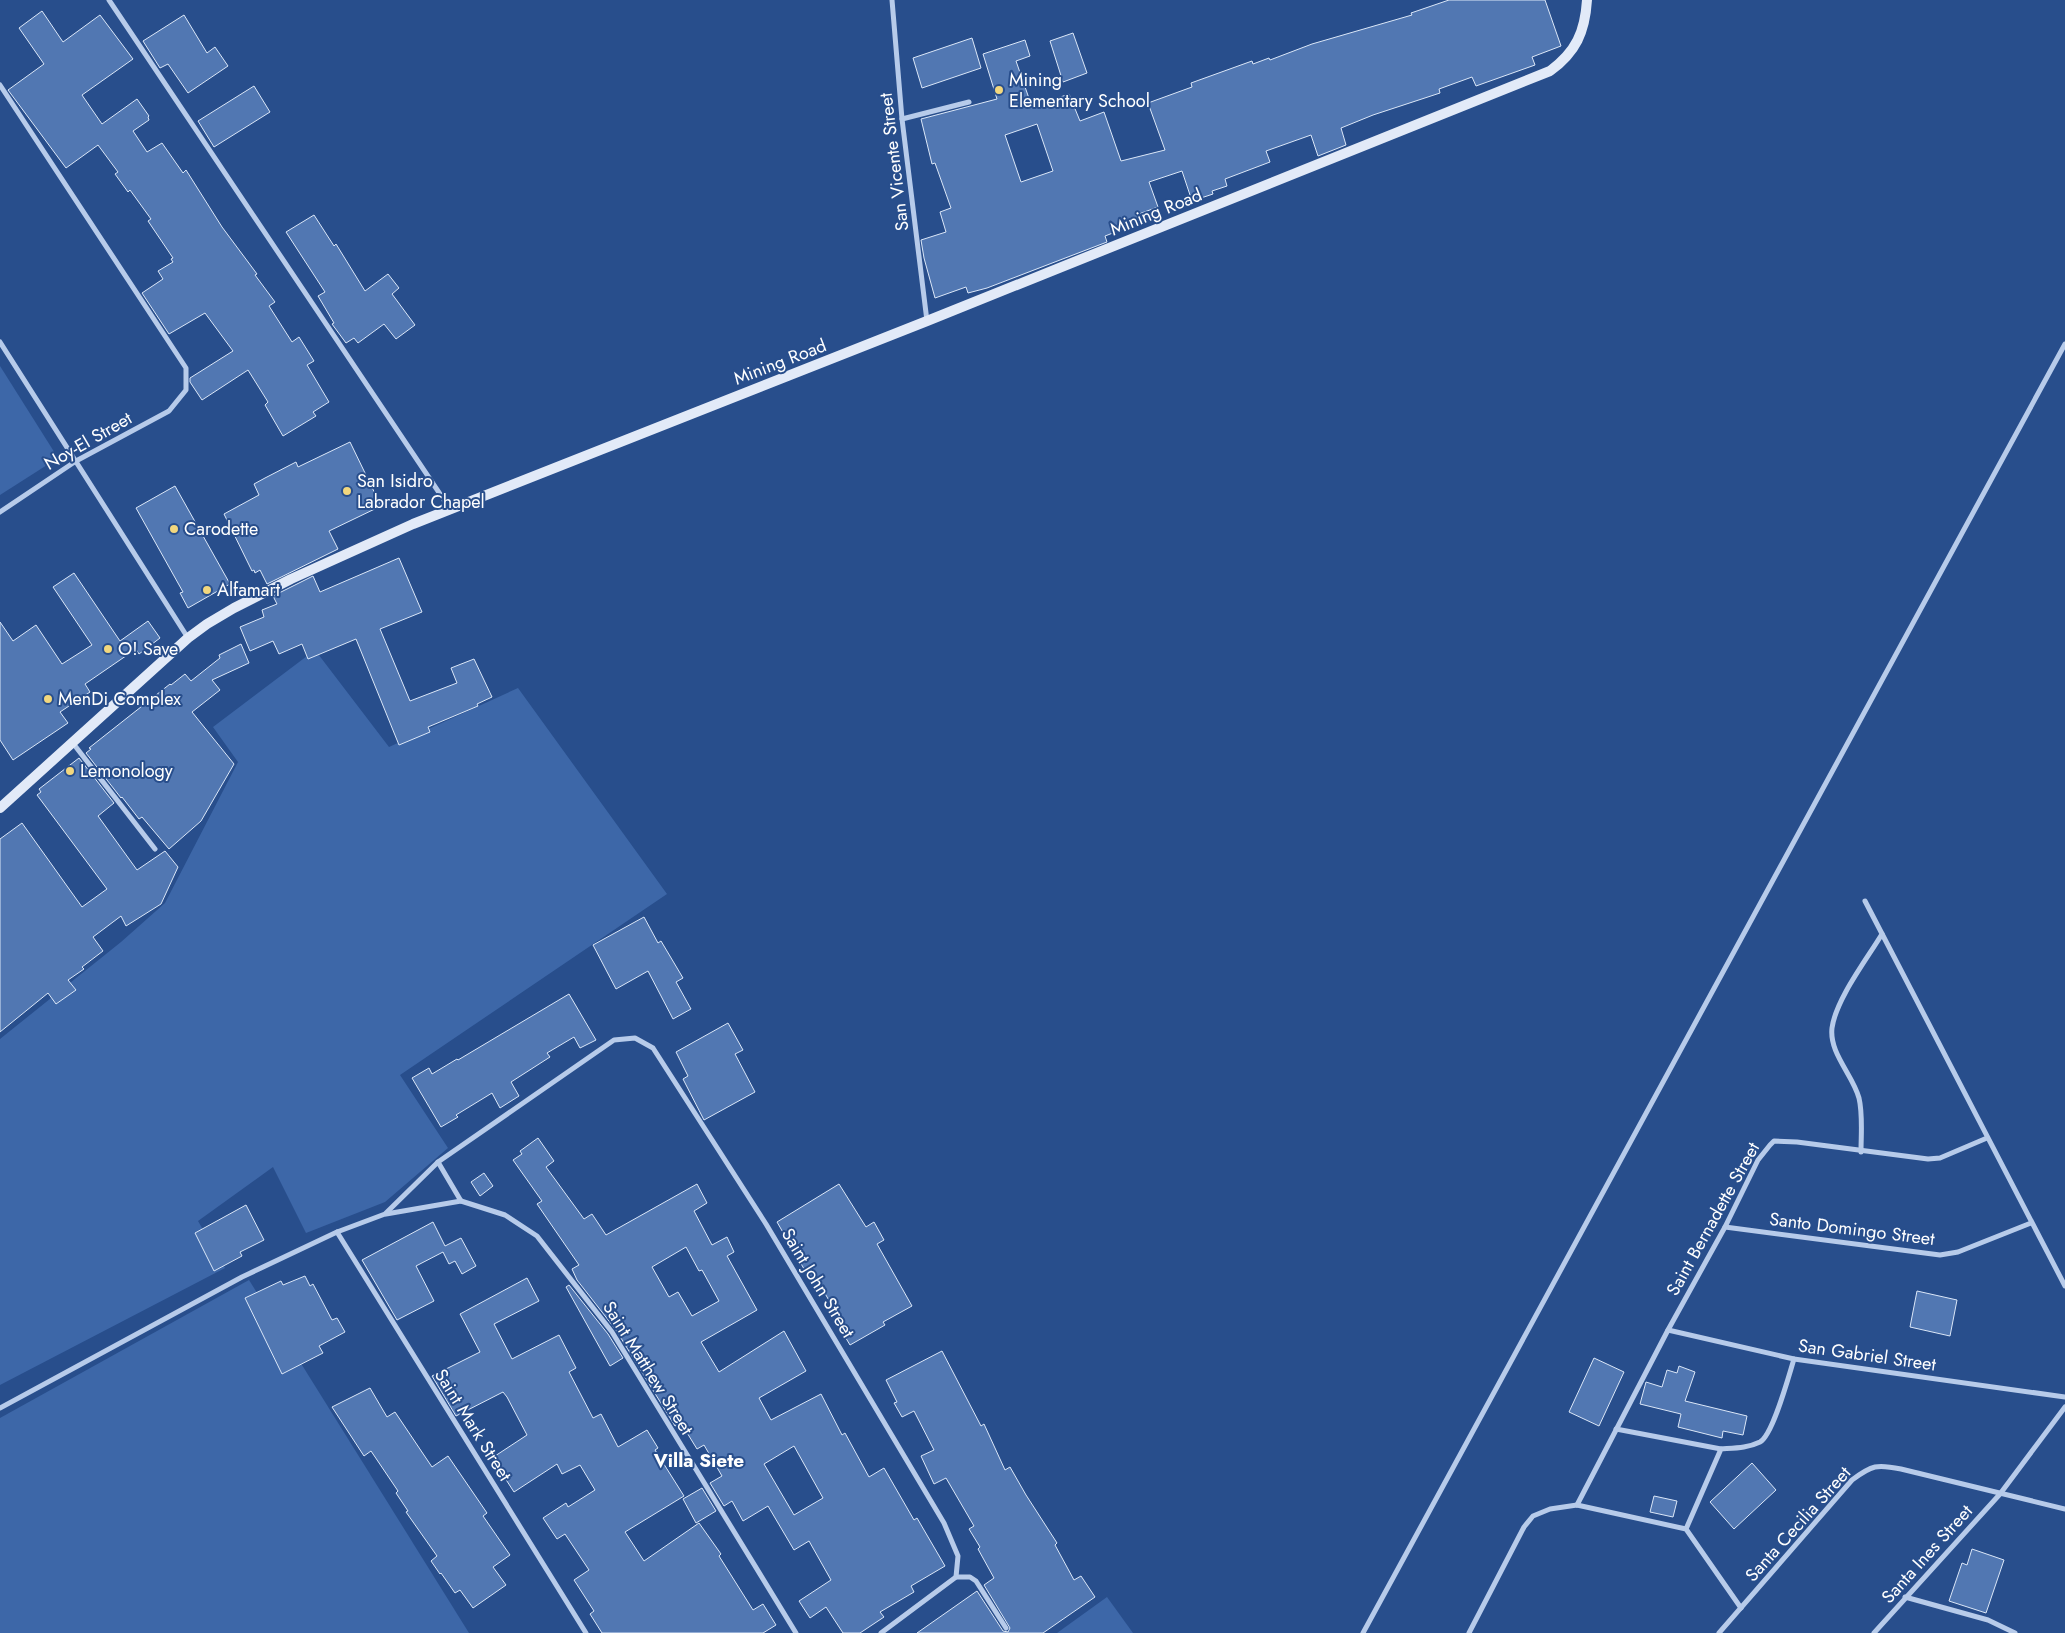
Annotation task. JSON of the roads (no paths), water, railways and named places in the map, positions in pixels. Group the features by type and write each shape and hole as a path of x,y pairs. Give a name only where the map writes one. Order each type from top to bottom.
{"street":[{"path":"109,0 450,509"},
{"name":"San Vicente Street","path":"892,0 902,119 927,321"},
{"name":"Mining Road","path":"0,808 188,638 221,616 291,579 450,509 927,321 1550,71 1564,61 1574,48 1582,30 1587,0"},
{"name":"Noy-El Street","path":"0,85 186,368 186,390 170,411 76,461 0,512"},
{"path":"902,119 970,102"},
{"path":"0,342 188,638"},
{"path":"1363,1633 2065,344"},
{"path":"72,742 155,849"},
{"path":"1865,901 2065,1286"},
{"path":"1861,1152 1861,1113 1858,1097 1836,1050 1832,1029 1836,1013 1853,980 1882,934"},
{"name":"Saint John Street","path":"438,1162 614,1040 635,1038 653,1048 761,1215 944,1522 958,1556 956,1577"},
{"name":"Saint Bernadette Street","path":"1577,1505 1668,1330 1725,1227 1758,1160 1774,1141 1797,1142 1861,1152 1928,1159 1940,1158 1987,1138"},
{"path":"0,1408 242,1277 337,1232 385,1214 438,1162 460,1202"},
{"name":"Saint Matthew Street","path":"385,1214 460,1202 505,1215 537,1236 612,1332 796,1633"},
{"name":"Santo Domingo Street","path":"1725,1227 1940,1255 1958,1252 2031,1223"},
{"name":"Saint Mark Street","path":"337,1232 586,1633"},
{"name":"San Gabriel Street","path":"1668,1330 1794,1359 2065,1397"},
{"path":"1616,1429 1721,1449 1737,1448 1761,1441 1769,1430 1794,1359"},
{"name":"Santa Ines Street","path":"1874,1633 2000,1494 2065,1407"},
{"path":"1686,1530 1721,1449"},
{"name":"Santa Cecilia Street","path":"1719,1633 1852,1480 1871,1467 1888,1466 2065,1510"},
{"path":"1469,1633 1524,1527 1533,1516 1550,1509 1577,1505 1686,1530 1742,1608"},
{"path":"881,1633 956,1577 970,1577 976,1581 1006,1628"},
{"path":"1905,1597 1988,1620 2015,1633"}],"place":[{"name":"Mining Elementary School","path":"999,90"},
{"name":"San Isidro Labrador Chapel","path":"347,491"},
{"name":"Carodette","path":"174,529"},
{"name":"Alfamart","path":"207,590"},
{"name":"O! Save","path":"108,649"},
{"name":"MenDi Complex","path":"48,699"},
{"name":"Lemonology","path":"70,771"}],"district":[{"name":"Villa Siete","path":"699,1460"}]}
